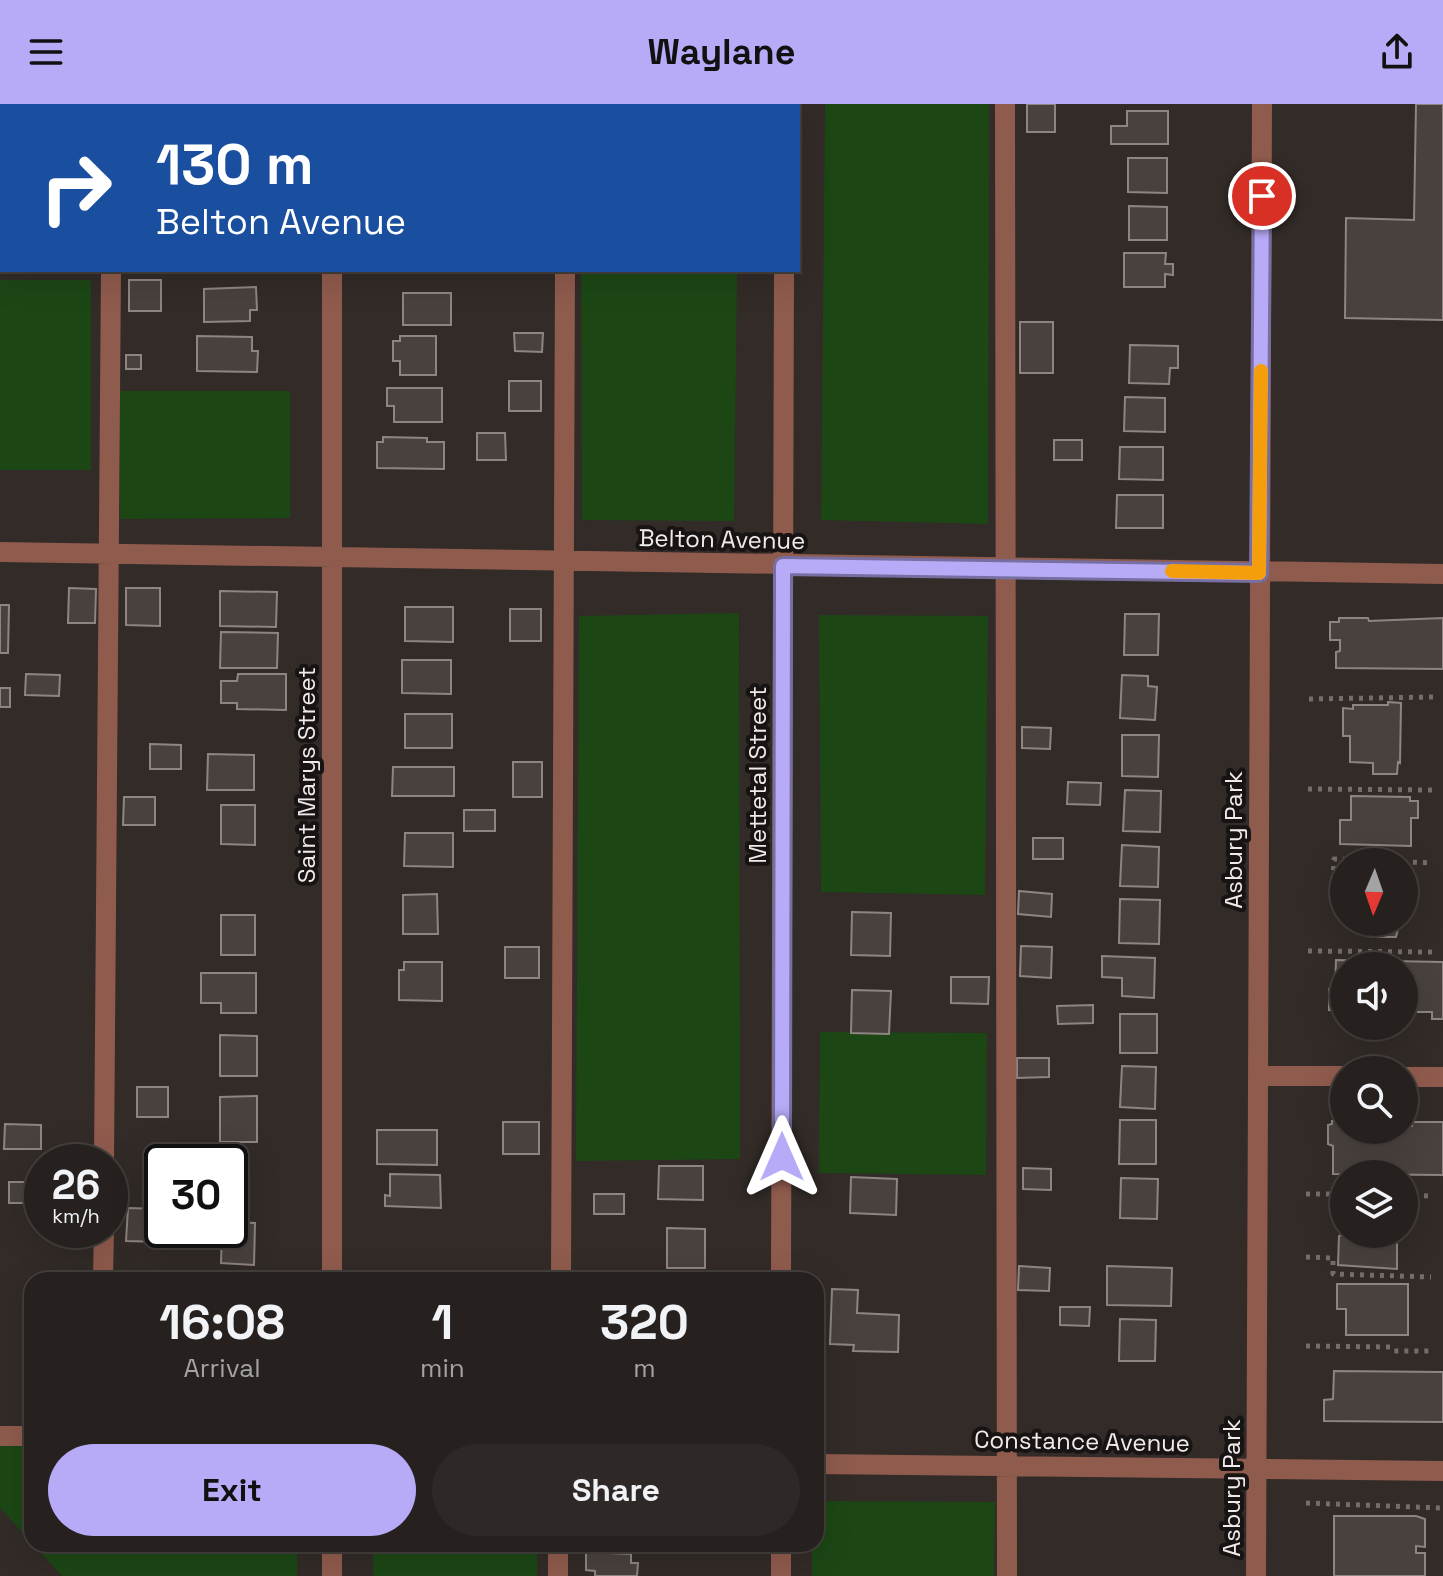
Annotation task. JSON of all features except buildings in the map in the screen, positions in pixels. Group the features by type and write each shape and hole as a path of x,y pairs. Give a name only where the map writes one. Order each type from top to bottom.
{"street":[{"path":"1005,104 1007,1576"},
{"name":"Asbury Park","path":"1256,1576 1262,104"},
{"path":"104,1144 111,272"},
{"name":"Saint Marys Street","path":"332,272 332,1272"},
{"path":"561,1272 565,272"},
{"name":"Mettetal Street","path":"781,1272 784,272"},
{"name":"Belton Avenue","path":"0,552 1443,574"},
{"path":"1259,1076 1330,1076"},
{"path":"1418,1077 1443,1077"},
{"path":"103,1272 104,1248"},
{"path":"0,1436 24,1436"},
{"name":"Constance Avenue","path":"824,1464 1443,1471"},
{"path":"332,1552 332,1576"},
{"path":"558,1552 558,1576"},
{"path":"781,1552 781,1576"}],"path":[{"path":"1309,699 1436,697"},
{"path":"1308,789 1433,790"},
{"path":"1418,862 1433,863"},
{"path":"1308,951 1433,952"},
{"path":"1306,1194 1330,1194"},
{"path":"1418,1196 1431,1196"},
{"path":"1306,1257 1333,1258 1333,1274 1431,1277"},
{"path":"1306,1346 1431,1351"},
{"path":"1306,1503 1441,1508"}],"green space":[{"path":"825,104 989,104 988,524 821,520"},
{"path":"581,272 737,272 734,521 582,520"},
{"path":"0,280 91,280 91,470 0,470"},
{"path":"120,391 290,391 290,518 120,519"},
{"path":"739,613 740,1159 576,1161 579,616"},
{"path":"819,615 988,616 985,895 821,892"},
{"path":"820,1032 987,1033 986,1175 819,1173"},
{"path":"0,1444 24,1444 24,1534 0,1508"},
{"path":"824,1501 995,1502 994,1576 812,1576 812,1552 824,1552"},
{"path":"40,1552 297,1552 297,1576 62,1576"},
{"path":"373,1552 537,1552 537,1576 373,1576"}],"slow traffic":[{"path":"1172,571 1259,573 1261,371"}],"route":[{"path":"782,1157 783,566 1259,573 1262,196"}]}
